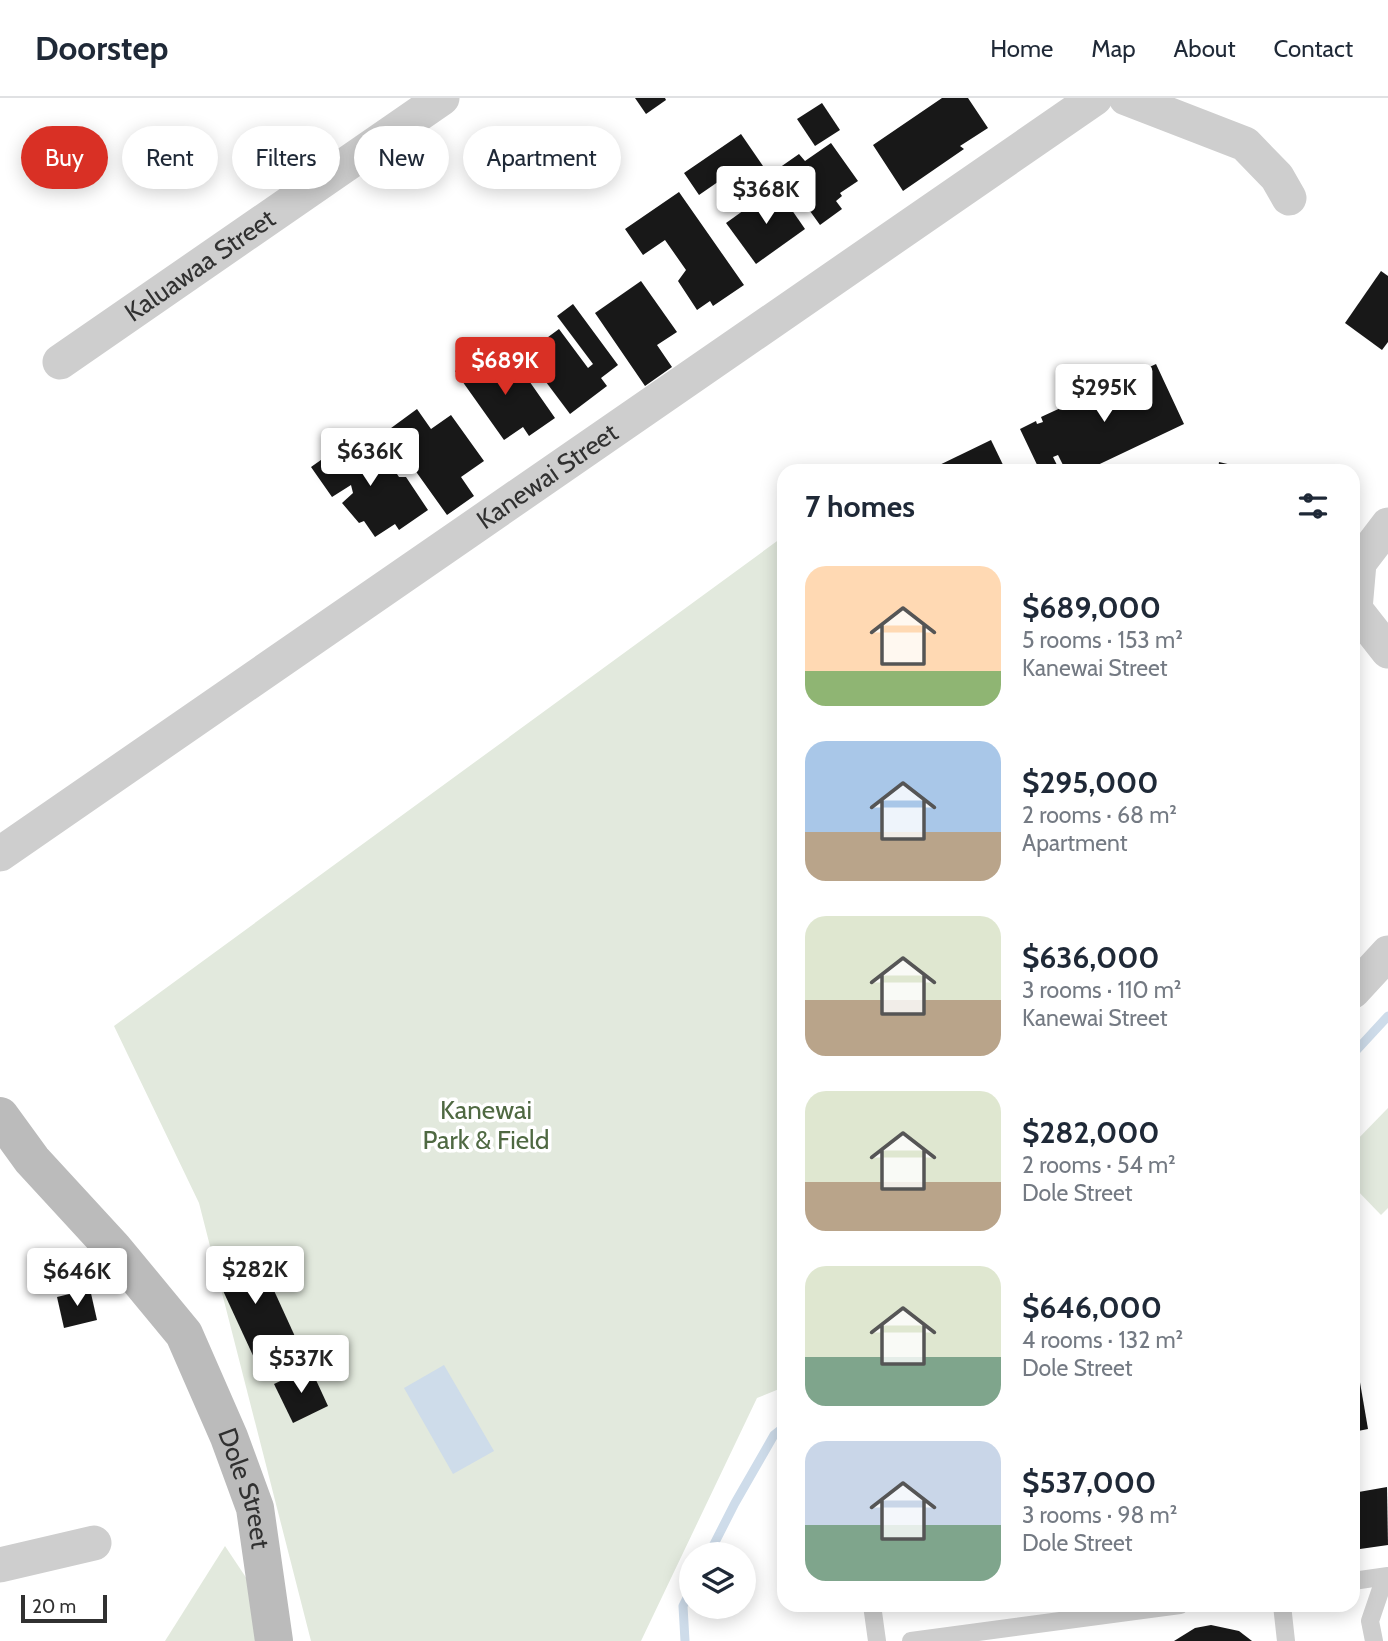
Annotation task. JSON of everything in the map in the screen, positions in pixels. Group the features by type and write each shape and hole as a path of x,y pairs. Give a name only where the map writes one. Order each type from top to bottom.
{"street":[{"name":"Kaluawaa Street","path":"60,362 442,98"},
{"name":"Kanewai Street","path":"0,854 1095,98"},
{"path":"1126,98 1245,144 1278,177 1289,198"},
{"path":"1360,562 1388,525"},
{"path":"1360,615 1388,651"},
{"path":"1360,981 1388,953"},
{"name":"Dole Street","path":"0,1116 33,1160 113,1248 184,1334 229,1437 255,1508 274,1641"},
{"path":"0,1565 94,1542"}],"lane":[{"path":"1360,1580 1387,1577 1370,1621 1374,1641"},
{"path":"873,1612 877,1641"},
{"path":"911,1641 1128,1612"},
{"path":"1283,1612 1286,1641"}],"green space":[{"name":"Kanewai Park & Field","path":"777,541 777,1390 757,1398 688,1542 679,1542 679,1561 641,1641 311,1641 199,1203 114,1026"},
{"path":"1388,1108 1388,1208 1381,1215 1360,1193 1360,1137"},
{"path":"225,1546 271,1615 274,1641 165,1641"}],"water":[{"path":"444,1365 494,1451 453,1474 404,1388"}],"building":[{"path":"635,98 665,98 666,100 646,114"},
{"path":"942,98 968,98 988,128 960,146 964,149 903,191 873,145"},
{"path":"822,103 840,130 815,146 797,119"},
{"path":"741,134 763,166 748,177 741,166 699,195 684,173"},
{"path":"831,143 858,181 840,193 842,196 836,201 842,209 820,225 779,168 799,154 805,161"},
{"path":"776,187 805,229 756,264 726,223"},
{"path":"679,192 744,285 713,306 710,301 697,310 678,281 686,270 665,240 643,255 625,229"},
{"path":"1381,271 1388,276 1388,342 1382,350 1345,323"},
{"path":"641,281 677,332 657,345 672,367 645,386 595,313"},
{"path":"573,304 618,365 601,378 607,386 570,414 525,354 559,329 588,368 593,364 557,316"},
{"path":"482,352 500,377 518,365 555,418 529,436 523,427 504,440 455,371"},
{"path":"1156,364 1184,424 1100,464 1062,464 1058,455 1053,457 1056,464 1037,464 1020,429 1036,421 1037,424 1043,422 1041,417"},
{"path":"417,409 431,429 451,415 484,461 461,477 474,496 447,515 387,431"},
{"path":"355,436 369,456 383,453 399,477 406,477 428,510 399,530 395,524 375,537 364,521 359,523 342,503 353,493 351,485 332,497 311,467"},
{"path":"991,440 1003,464 941,464"},
{"path":"255,1249 298,1343 256,1362 213,1269"},
{"path":"90,1289 97,1320 64,1328 57,1297"},
{"path":"310,1367 328,1406 293,1423 274,1384"},
{"path":"1360,1382 1368,1429 1360,1431"},
{"path":"1387,1487 1388,1545 1360,1549 1360,1492"},
{"path":"1211,1625 1239,1631 1252,1641 1174,1641 1195,1628"}],"waterway":[{"path":"1360,1046 1388,1016"},
{"path":"715,1542 777,1433"},
{"path":"684,1619 685,1641"}]}
